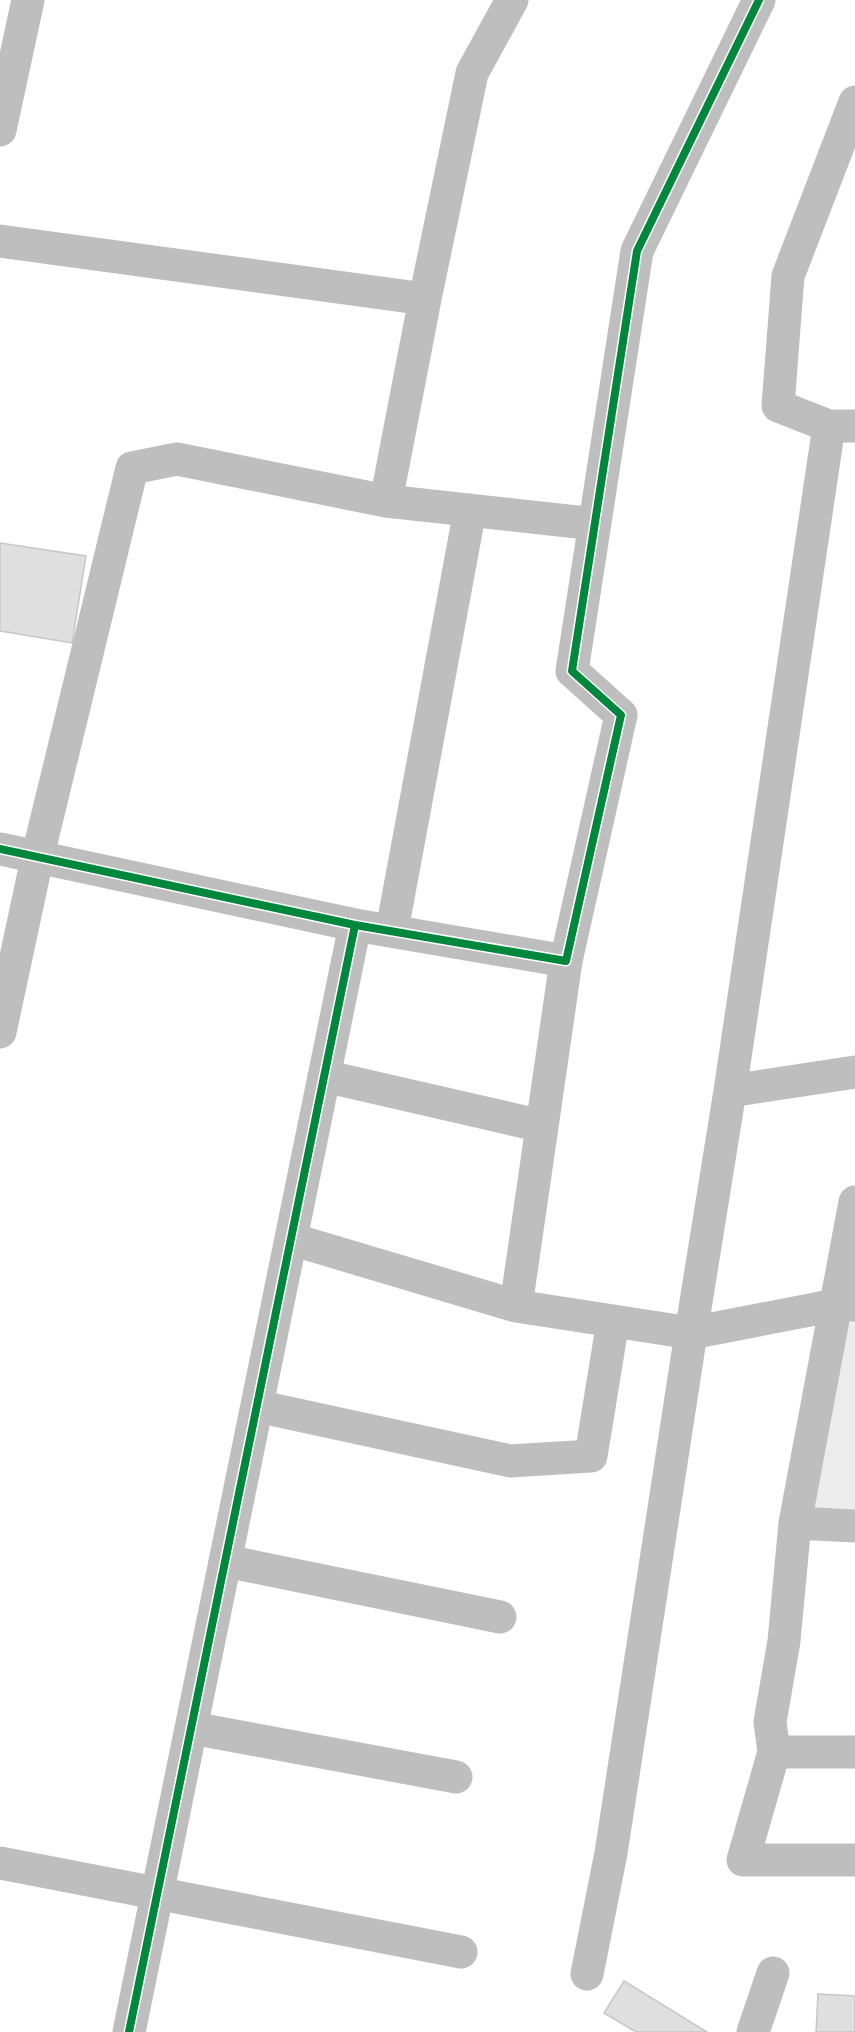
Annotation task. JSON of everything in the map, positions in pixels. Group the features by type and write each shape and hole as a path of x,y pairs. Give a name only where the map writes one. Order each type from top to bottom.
{"street":[{"path":"0,130 5,79 28,0"},
{"path":"386,501 472,73 512,0"},
{"path":"516,1305 566,961 621,715 572,671 637,251 759,0"},
{"path":"587,1974 613,1841 730,1091 842,426 778,406 788,276 855,102"},
{"path":"0,241 425,299"},
{"path":"0,1032 37,859 132,468 177,459 386,501 595,524"},
{"path":"393,930 470,510"},
{"path":"0,849 37,859 355,925 566,961"},
{"path":"129,2032 355,925"},
{"path":"730,1091 855,1072"},
{"path":"324,1076 542,1126"},
{"path":"855,1202 846,1305 795,1523 784,1641 770,1722 774,1752 743,1860 855,1860"},
{"path":"291,1239 516,1305 691,1333 846,1305"},
{"path":"257,1406 510,1461 591,1456 613,1321"},
{"path":"795,1523 855,1526"},
{"path":"226,1561 500,1617"},
{"path":"192,1728 456,1776"},
{"path":"774,1752 855,1752"},
{"path":"0,1863 461,1952"},
{"path":"753,2032 773,1973"}],"shaded area":[{"path":"839,1305 855,1306 855,1512 810,1509"}],"building":[{"path":"0,543 86,556 72,643 0,631"},
{"path":"624,1981 707,2032 636,2032 604,2013"},
{"path":"818,1994 855,1996 855,2032 816,2032"}],"cycle path":[{"path":"355,925 566,961 621,715 572,671 637,251 759,0"},
{"path":"0,849 355,925 129,2032"}]}
